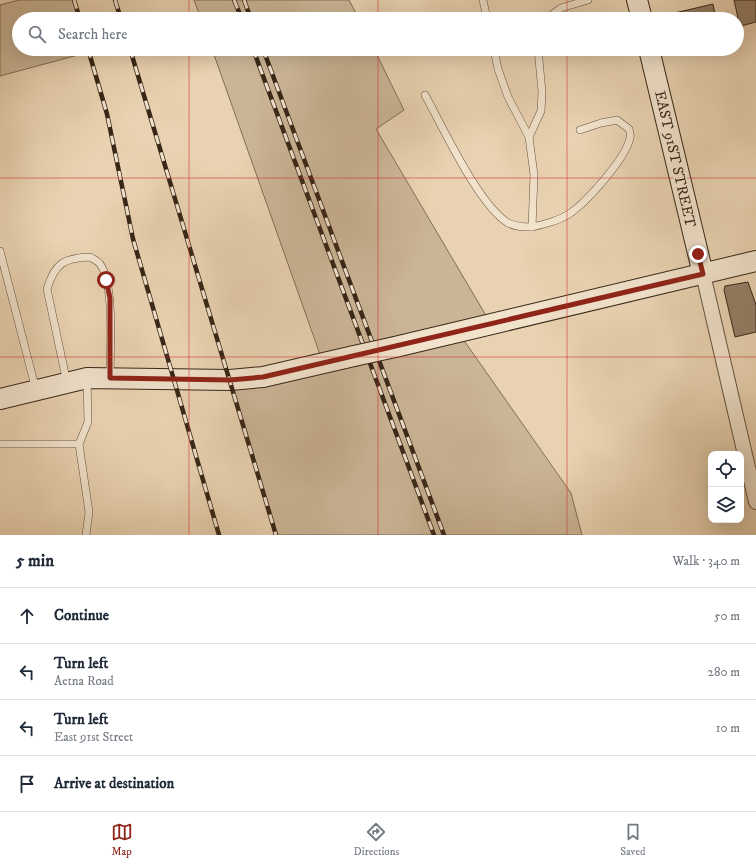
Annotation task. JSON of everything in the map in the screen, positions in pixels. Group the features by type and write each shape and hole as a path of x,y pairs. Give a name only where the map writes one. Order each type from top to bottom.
{"street":[{"path":"637,0 640,12"},
{"name":"EAST 91ST STREET","path":"651,56 703,274 751,463 756,502"},
{"path":"0,399 88,378 230,380 263,377 756,261"}],"lane":[{"path":"483,0 486,12"},
{"path":"556,12 561,8 588,0"},
{"path":"495,56 498,69 508,97 529,137 534,175 532,227"},
{"path":"529,137 541,111 542,92 539,56"},
{"path":"426,95 480,193 497,214 509,223 517,226 532,227 561,219 583,203 626,149 631,136 629,129 617,120 601,123 580,130"},
{"path":"0,251 36,390"},
{"path":"67,383 47,289 50,278 58,264 75,257 90,257 100,264 106,280 110,298 110,378"},
{"path":"86,535 89,512 79,444 88,422 88,378"},
{"path":"0,444 79,444"}],"shaded area":[{"path":"19,0 74,0 78,12 12,12 12,56 74,56 0,76 0,5"},
{"path":"194,0 349,0 355,12 198,12"},
{"path":"214,56 377,56 404,110 376,129 491,324 458,332 571,493 582,535 276,535 230,380 323,363"}],"building":[{"path":"734,0 756,0 756,22 744,25 744,12 737,12"},
{"path":"713,4 715,12 679,12"},
{"path":"748,282 756,305 756,332 735,337 724,290 725,286"}],"railway":[{"path":"74,0 78,12"},
{"path":"115,0 119,12"},
{"path":"234,0 239,12"},
{"path":"244,0 248,12"},
{"path":"90,56 107,114 133,239 219,535"},
{"path":"132,56 276,535"},
{"path":"256,56 434,535"},
{"path":"266,56 444,535"}],"route":[{"path":"106,280 110,298 110,378 230,380 263,377 703,274 698,254"}]}
